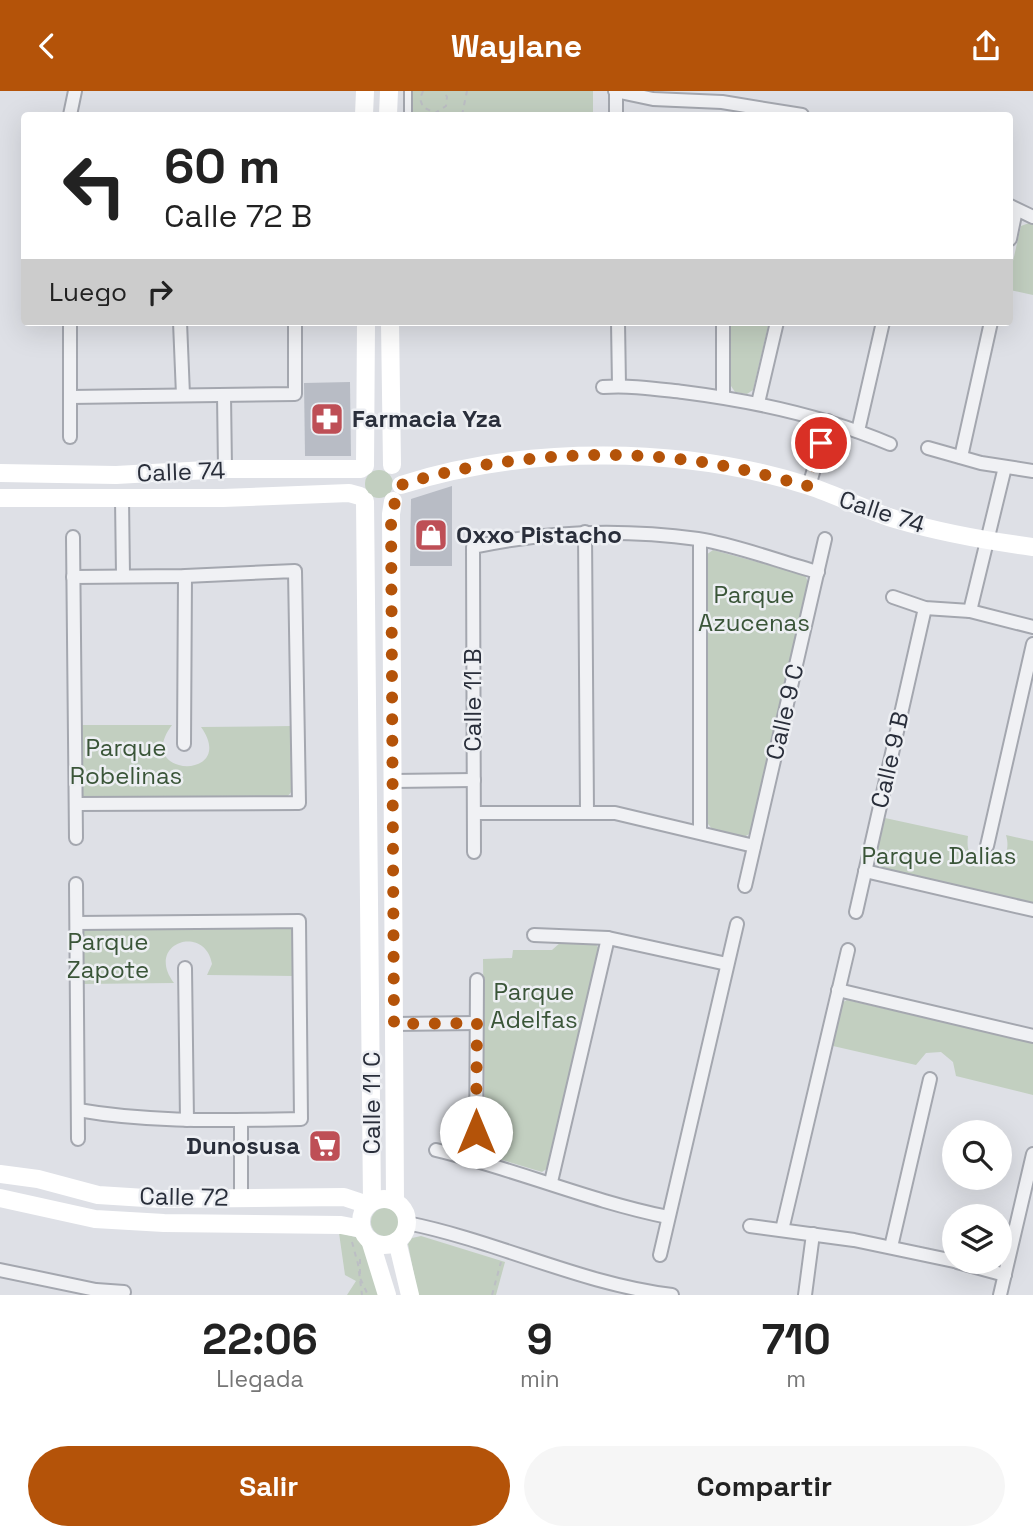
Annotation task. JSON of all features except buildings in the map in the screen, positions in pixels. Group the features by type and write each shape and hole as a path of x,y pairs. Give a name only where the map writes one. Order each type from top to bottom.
{"main road":[{"path":"365,91 365,112"},
{"path":"388,112 389,91"},
{"path":"363,468 381,461 392,465 399,474 397,493 376,506 363,498 356,482 363,468 366,326"},
{"path":"390,326 392,465"},
{"name":"Calle 74","path":"397,493 428,477 541,457 637,456 729,466 808,486 897,520 988,541 1033,547"},
{"name":"Calle 74","path":"0,473 55,475 225,469 327,471 363,468"},
{"path":"267,470 267,495"},
{"path":"327,471 327,493"},
{"path":"52,499 48,484 55,475"},
{"name":"Calle 74","path":"0,498 122,499 349,493 363,498"},
{"name":"Calle 11 C","path":"395,1201 391,560 397,493"},
{"name":"Calle 11 C","path":"363,498 367,557 370,837 370,1204"},
{"path":"367,557 379,552 391,560"},
{"path":"370,837 393,837"},
{"path":"370,862 393,862"},
{"path":"370,884 393,884"},
{"path":"372,1141 395,1141"},
{"name":"Calle 72","path":"0,1174 38,1179 98,1195 161,1199 344,1197 370,1204"},
{"path":"278,1224 289,1211 288,1197"},
{"name":"Calle 72","path":"0,1198 95,1219 164,1223 341,1225 359,1237"},
{"path":"359,1237 381,1245 397,1241 405,1233 406,1213 395,1201 384,1199 370,1204 361,1219 359,1237 387,1295"},
{"path":"397,1241 410,1295"}],"street":[{"path":"71,112 75,91"},
{"path":"616,112 615,91 722,109 762,112"},
{"path":"1013,208 1033,217"},
{"path":"70,326 70,437"},
{"path":"180,326 184,395"},
{"path":"70,397 295,394 295,326"},
{"path":"618,326 619,386"},
{"path":"723,326 723,397"},
{"path":"758,404 776,326"},
{"path":"858,431 882,326"},
{"path":"961,457 990,326"},
{"path":"603,387 619,386 723,397 828,421 890,444"},
{"path":"225,395 225,469"},
{"path":"808,486 828,421"},
{"path":"928,448 1004,467 1033,471"},
{"path":"970,611 1004,467"},
{"path":"122,499 123,575"},
{"path":"587,812 585,532 700,540 818,572"},
{"name":"Calle 11 B","path":"474,852 473,547 506,539 585,532"},
{"path":"73,537 76,838"},
{"name":"Calle 9 C","path":"745,886 825,539"},
{"path":"700,540 700,832"},
{"path":"73,577 295,571 299,803 76,804"},
{"path":"184,744 185,576"},
{"path":"893,597 925,608 970,611 1033,627"},
{"name":"Calle 9 B","path":"856,912 925,608"},
{"path":"987,846 1033,644"},
{"path":"393,781 474,781"},
{"path":"474,813 615,814 754,846"},
{"path":"865,871 1033,910"},
{"path":"76,884 78,1139"},
{"path":"77,923 299,921 301,1119 187,1120 120,1117 78,1110"},
{"path":"660,1255 737,924"},
{"path":"534,936 608,938 727,964"},
{"path":"551,1182 608,938"},
{"path":"782,1230 848,950"},
{"path":"185,968 187,1120"},
{"path":"475,1160 477,980"},
{"path":"838,990 1033,1036"},
{"path":"394,1024 477,1023"},
{"path":"891,1247 930,1079"},
{"path":"241,1120 241,1198"},
{"path":"436,1150 551,1182 603,1201 668,1217"},
{"path":"1000,1295 1033,1154"},
{"path":"407,1223 505,1248 576,1274 672,1295"},
{"path":"750,1226 813,1234 942,1258"},
{"path":"805,1295 813,1234"},
{"path":"0,1270 96,1292 124,1292"}],"lane":[{"path":"408,91 408,112"}],"path":[{"path":"423,91 420,99 423,107 433,112"},
{"path":"437,112 446,106 445,92 450,91"},
{"path":"463,112 467,91"},
{"path":"359,1237 352,1242 362,1295"},
{"path":"359,1237 360,1278 368,1295"},
{"path":"492,1295 505,1248"}],"green space":[{"path":"407,91 593,91 593,112 405,112"},
{"path":"1033,224 1033,295 1013,291 1013,261 1021,226"},
{"path":"730,326 768,326 753,390 747,394 735,392 731,386"},
{"path":"379,470 389,474 393,484 389,494 379,498 369,494 365,484 369,474"},
{"name":"Parque Azucenas","path":"713,550 805,575 808,582 751,833 744,837 713,830 708,824 706,555"},
{"name":"Parque Robelinas","path":"79,725 172,725 163,743 165,755 174,763 186,766 198,764 207,757 209,745 201,727 292,726 292,791 287,797 85,798 80,793"},
{"name":"Parque Dalias","path":"885,818 968,836 968,850 973,859 989,866 1004,857 1007,848 1006,835 1033,841 1033,903 878,867 875,861"},
{"name":"Parque Zapote","path":"289,927 294,932 294,976 207,975 212,964 207,951 199,944 189,941 179,943 166,957 167,969 174,983 82,984 81,934 85,929"},
{"name":"Parque Adelfas","path":"594,941 599,949 548,1168 542,1172 489,1156 485,1150 483,959 512,958 513,950 552,950 561,942"},
{"path":"847,1000 1033,1043 1033,1095 956,1076 953,1062 941,1052 926,1053 916,1065 833,1046 841,1003"},
{"path":"385,1208 395,1212 399,1222 395,1232 385,1236 375,1232 371,1222 375,1212"},
{"path":"339,1233 360,1238 368,1255 379,1295 347,1295 356,1281 345,1275"},
{"path":"421,1236 505,1262 496,1295 418,1295 408,1244 412,1238"}],"place":[{"name":"Farmacia Yza","path":"327,419"},
{"name":"Oxxo Pistacho","path":"431,535"},
{"name":"Dunosusa","path":"325,1146"}],"route":[{"path":"476,1132 477,1023 394,1024 391,514 393,501 401,485 428,477 541,457 637,456 729,466 808,486 821,443"}]}
